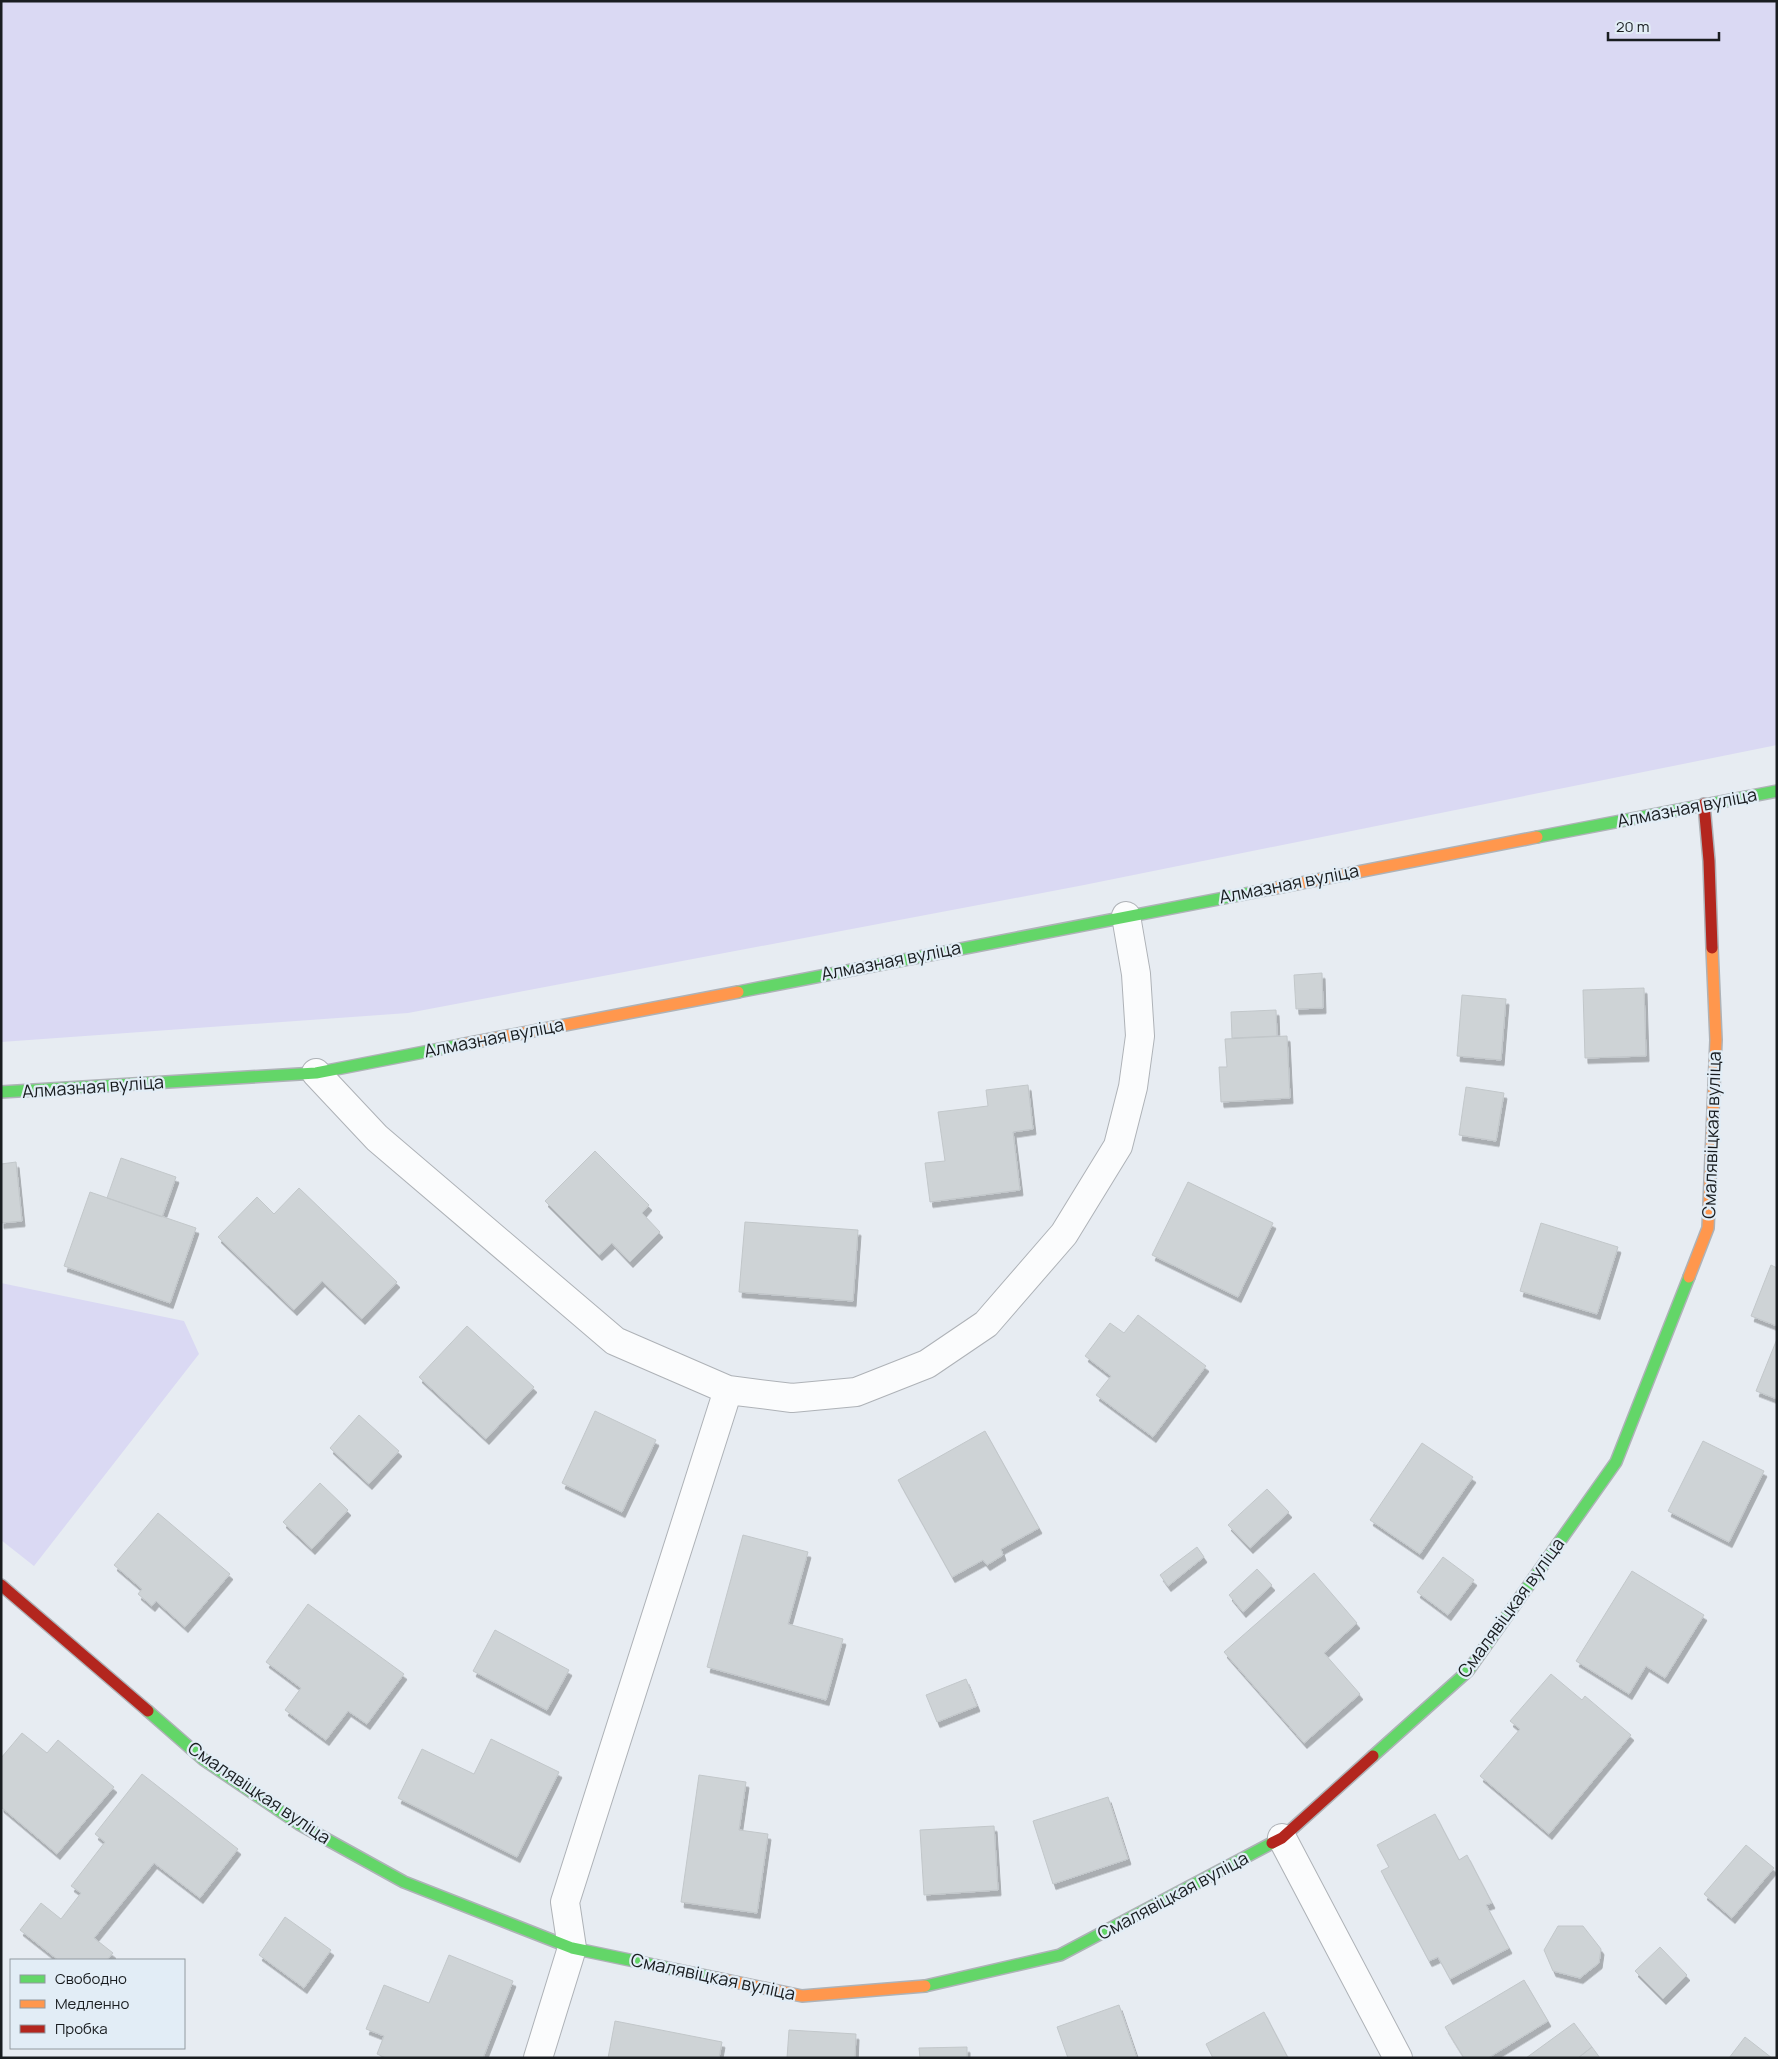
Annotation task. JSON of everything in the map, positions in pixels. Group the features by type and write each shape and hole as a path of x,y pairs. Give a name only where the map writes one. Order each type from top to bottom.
{"street":[{"name":"Алмазная вуліца","path":"1,1092 316,1073 1777,791"},
{"name":"Смалявіцкая вуліца","path":"1,1585 204,1760 299,1824 404,1882 572,1948 802,1996 932,1985 1060,1955 1282,1838 1468,1671 1616,1462 1708,1228 1716,1040 1709,861 1704,804"},
{"path":"316,1073 377,1138 615,1341 728,1390 792,1398 856,1392 927,1364 986,1324 1064,1234 1118,1146 1133,1087 1140,1036 1136,974 1126,916"},
{"path":"538,2058 572,1948 565,1902 728,1390"},
{"path":"1282,1838 1398,2058"}],"shaded area":[{"path":"1,1 1777,1 1777,745 1084,885 408,1013 1,1042"},
{"path":"1,1283 184,1321 199,1354 34,1566 1,1540"}],"building":[{"path":"1322,973 1323,1008 1296,1009 1294,975"},
{"path":"1644,988 1646,1056 1585,1058 1583,990"},
{"path":"1462,995 1506,999 1501,1060 1457,1056"},
{"path":"1276,1010 1277,1036 1232,1038 1231,1012"},
{"path":"1287,1036 1290,1098 1221,1102 1219,1067 1227,1067 1225,1039"},
{"path":"1028,1085 1033,1129 1013,1132 1020,1190 930,1202 925,1163 945,1161 938,1112 988,1106 986,1090"},
{"path":"1466,1087 1504,1093 1496,1141 1459,1135"},
{"path":"595,1151 649,1205 642,1213 660,1232 630,1262 612,1243 599,1255 545,1201"},
{"path":"121,1158 176,1177 162,1217 107,1198"},
{"path":"16,1162 22,1221 1,1223 1,1164"},
{"path":"1188,1182 1273,1223 1238,1297 1152,1255"},
{"path":"299,1188 397,1282 362,1319 322,1281 294,1310 218,1237 257,1197 274,1214"},
{"path":"90,1192 196,1228 170,1303 64,1266"},
{"path":"745,1222 858,1230 853,1301 739,1292"},
{"path":"1541,1223 1618,1247 1597,1314 1520,1291"},
{"path":"1771,1265 1777,1268 1777,1326 1751,1316"},
{"path":"1138,1315 1206,1366 1153,1437 1096,1395 1111,1376 1085,1356 1110,1323 1124,1333"},
{"path":"467,1326 534,1387 486,1439 419,1377"},
{"path":"1777,1339 1777,1399 1756,1391"},
{"path":"595,1411 656,1440 622,1512 562,1483"},
{"path":"359,1415 399,1451 369,1484 330,1448"},
{"path":"985,1431 1039,1528 1001,1549 1003,1555 987,1565 983,1560 952,1577 898,1480"},
{"path":"1703,1441 1764,1471 1729,1542 1668,1511"},
{"path":"1422,1443 1473,1477 1420,1554 1370,1520"},
{"path":"320,1483 348,1510 312,1549 283,1522"},
{"path":"1267,1489 1289,1512 1250,1548 1228,1525"},
{"path":"158,1513 230,1574 185,1627 156,1601 152,1606 138,1594 142,1589 114,1565"},
{"path":"743,1535 808,1552 788,1624 843,1639 826,1700 707,1667"},
{"path":"1197,1547 1204,1557 1168,1586 1160,1575"},
{"path":"1443,1557 1474,1580 1448,1615 1417,1592"},
{"path":"1257,1569 1272,1585 1243,1612 1229,1595"},
{"path":"1632,1571 1704,1615 1665,1678 1646,1666 1629,1694 1576,1661"},
{"path":"1314,1573 1357,1623 1324,1653 1360,1694 1304,1743 1224,1652"},
{"path":"308,1604 404,1674 367,1724 348,1711 326,1740 285,1710 301,1688 266,1662"},
{"path":"495,1630 569,1670 547,1710 473,1671"},
{"path":"1551,1674 1582,1700 1585,1696 1631,1735 1549,1834 1480,1776 1520,1729 1510,1721"},
{"path":"966,1679 977,1706 937,1722 926,1695"},
{"path":"22,1733 47,1753 58,1740 114,1787 57,1854 1,1807 1,1758"},
{"path":"491,1739 559,1772 517,1857 398,1798 422,1749 474,1774"},
{"path":"142,1774 238,1849 200,1898 154,1863 94,1938 113,1953 108,1959 57,1959 20,1930 41,1903 61,1919 81,1893 71,1886 105,1842 95,1834"},
{"path":"699,1775 746,1782 739,1830 768,1834 757,1913 681,1902"},
{"path":"1108,1797 1128,1859 1053,1884 1033,1821"},
{"path":"1435,1814 1459,1860 1467,1855 1492,1903 1486,1905 1509,1948 1450,1979 1438,1957 1429,1961 1381,1871 1389,1867 1377,1845"},
{"path":"994,1826 998,1890 924,1895 920,1830"},
{"path":"1746,1845 1774,1868 1732,1918 1704,1894"},
{"path":"285,1917 331,1950 304,1988 259,1955"},
{"path":"1558,1926 1583,1926 1601,1949 1599,1963 1580,1978 1553,1971 1544,1950"},
{"path":"1660,1947 1687,1975 1663,1999 1635,1971"},
{"path":"449,1955 513,1981 483,2058 386,2058 377,2054 384,2036 366,2029 384,1985 429,2003"},
{"path":"1524,1980 1548,2021 1488,2058 1464,2058 1445,2027"},
{"path":"1119,2005 1137,2058 1068,2058 1057,2027"},
{"path":"1264,2012 1288,2058 1213,2058 1206,2044"},
{"path":"615,2021 722,2042 719,2058 608,2058"},
{"path":"1574,2023 1592,2047 1578,2058 1526,2058"},
{"path":"789,2030 856,2034 855,2058 787,2058"},
{"path":"1745,2037 1772,2058 1729,2058"},
{"path":"967,2047 967,2058 920,2058 919,2048"},
{"path":"1592,2047 1600,2058 1578,2058"}],"traffic: fast":[{"path":"1537,837 1777,791"},
{"path":"738,992 1255,892"},
{"path":"1,1092 316,1073 460,1045"},
{"path":"1373,1756 1468,1671 1616,1462 1689,1277"},
{"path":"148,1711 204,1760 299,1824 404,1882 572,1948 716,1978"},
{"path":"925,1986 1060,1955 1272,1843"}],"traffic: slow":[{"path":"1255,892 1537,837"},
{"path":"1689,1277 1708,1228 1716,1040 1712,948"},
{"path":"460,1045 738,992"},
{"path":"716,1978 802,1996 925,1986"}],"traffic: jam":[{"path":"1704,804 1709,861 1712,948"},
{"path":"1,1585 148,1711"},
{"path":"1272,1843 1282,1838 1373,1756"}]}
